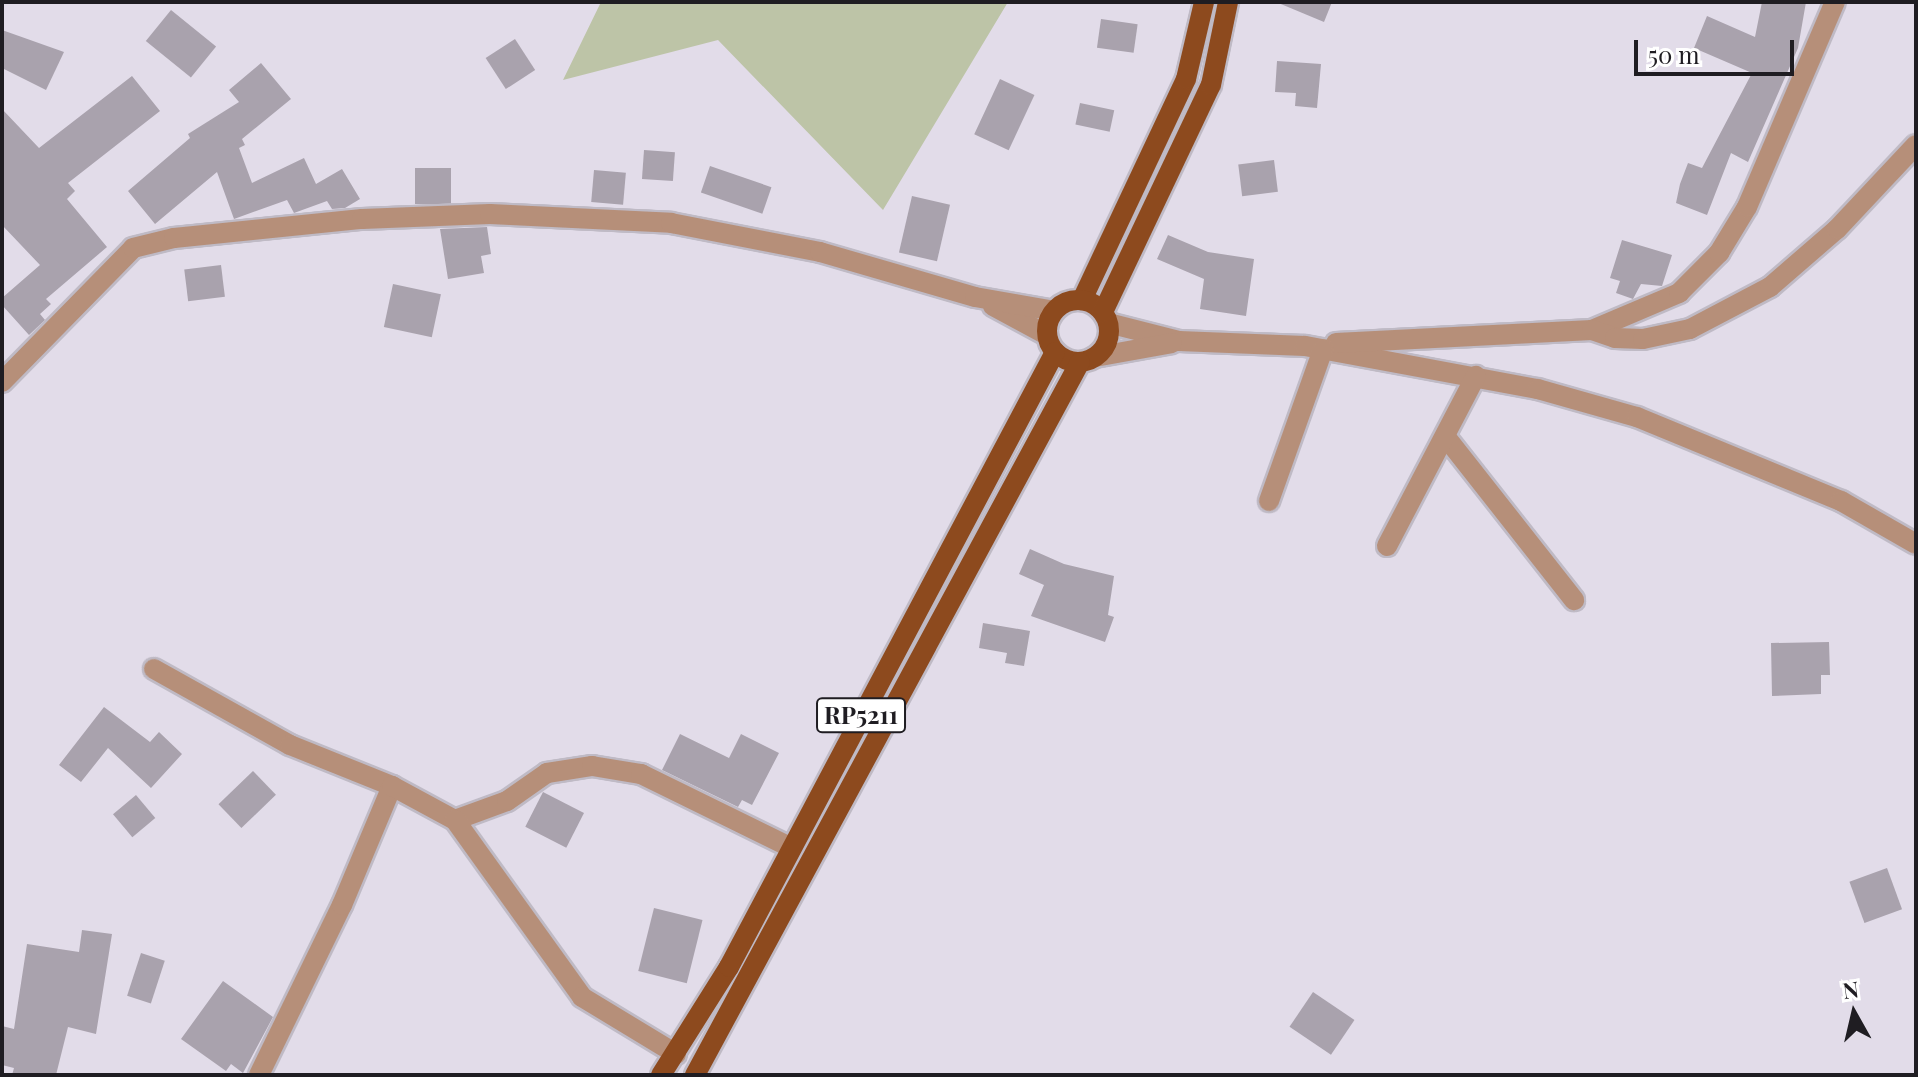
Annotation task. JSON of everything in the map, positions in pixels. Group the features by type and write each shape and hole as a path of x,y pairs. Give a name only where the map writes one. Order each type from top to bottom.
{"main road":[{"path":"1054,311 1082,300 1186,79 1204,2"},
{"name":"RP5211","path":"695,1075 1088,360 1106,346 1105,318 1211,85 1228,2"},
{"path":"1082,300 1105,318"},
{"name":"RP5211","path":"661,1075 676,1054 792,848 1051,344 1054,311"},
{"path":"1051,344 1088,360"}],"street":[{"path":"1088,360 1179,341 1314,347 1592,330 1679,293 1719,253 1747,207 1835,2"},
{"path":"1592,330 1615,338 1654,338 1713,319 1770,287 1837,229 1916,145"},
{"path":"5,370 133,248 174,238 362,219 490,214 671,223 820,252 975,297 1054,311"},
{"path":"975,297 1051,344"},
{"path":"1105,318 1179,341"},
{"path":"1314,347 1476,376 1637,417 1841,501 1916,544"},
{"path":"1269,501 1314,347"},
{"path":"1387,546 1476,376"},
{"path":"1445,436 1574,600"},
{"path":"154,669 290,745 392,786 455,820 582,997 676,1054"},
{"path":"455,820 507,801 547,773 592,766 641,774 792,848"},
{"path":"259,1075 342,905 392,786"}],"green space":[{"path":"601,2 1008,2 883,210 718,40 563,80"}],"building":[{"path":"1276,2 1332,2 1324,22"},
{"path":"1762,2 1806,2 1798,48 1748,162 1731,153 1707,215 1676,203 1680,184 1688,163 1702,168 1752,73 1694,48 1707,16 1755,37"},
{"path":"171,10 216,47 191,78 146,41"},
{"path":"1101,19 1138,24 1134,53 1097,48"},
{"path":"2,30 64,52 46,90 2,68"},
{"path":"515,39 535,70 506,89 486,58"},
{"path":"1277,61 1321,64 1317,108 1295,106 1296,93 1275,92"},
{"path":"261,63 291,99 242,139 245,145 239,148 252,183 304,158 316,184 342,169 360,199 345,208 332,209 327,201 294,213 287,200 234,219 217,172 155,224 128,191 190,138 188,134 239,102 229,90"},
{"path":"132,76 160,111 68,183 75,191 67,199 107,247 46,299 51,304 40,314 45,320 29,335 2,305 2,298 40,265 2,225 2,109 39,148"},
{"path":"1000,79 1034,95 1009,150 974,134"},
{"path":"1080,103 1114,110 1110,132 1075,125"},
{"path":"644,150 675,152 673,181 642,179"},
{"path":"1274,160 1278,192 1242,196 1238,164"},
{"path":"710,166 771,187 762,214 701,192"},
{"path":"415,168 451,168 451,204 415,204"},
{"path":"594,170 626,173 623,205 591,202"},
{"path":"912,196 950,205 937,261 899,253"},
{"path":"487,227 491,254 481,256 484,273 448,279 440,229"},
{"path":"1168,235 1208,252 1254,259 1246,316 1200,309 1204,279 1157,259"},
{"path":"1622,240 1672,255 1662,286 1641,284 1633,299 1616,293 1620,281 1610,278"},
{"path":"221,265 225,297 188,301 184,270"},
{"path":"393,284 441,294 432,337 384,327"},
{"path":"1030,549 1064,564 1114,576 1108,615 1114,617 1105,642 1031,616 1044,585 1019,574"},
{"path":"983,623 1030,631 1024,666 1005,663 1007,653 979,648"},
{"path":"1829,642 1830,675 1821,675 1821,694 1772,696 1771,643"},
{"path":"104,707 150,742 159,732 182,754 151,788 108,748 81,782 59,765"},
{"path":"680,734 729,758 741,734 779,753 752,805 742,800 738,807 662,770"},
{"path":"253,771 276,795 241,828 218,804"},
{"path":"543,792 584,813 566,848 525,827"},
{"path":"136,795 155,818 132,837 113,814"},
{"path":"1887,868 1902,909 1864,923 1849,882"},
{"path":"654,908 703,920 687,983 638,971"},
{"path":"82,930 112,934 96,1034 68,1027 56,1075 12,1075 14,1068 2,1065 2,1026 14,1029 27,944 79,952"},
{"path":"141,953 165,961 151,1004 127,996"},
{"path":"223,981 273,1017 243,1073 231,1064 226,1071 181,1039"},
{"path":"1313,992 1354,1020 1331,1055 1290,1027"}]}
